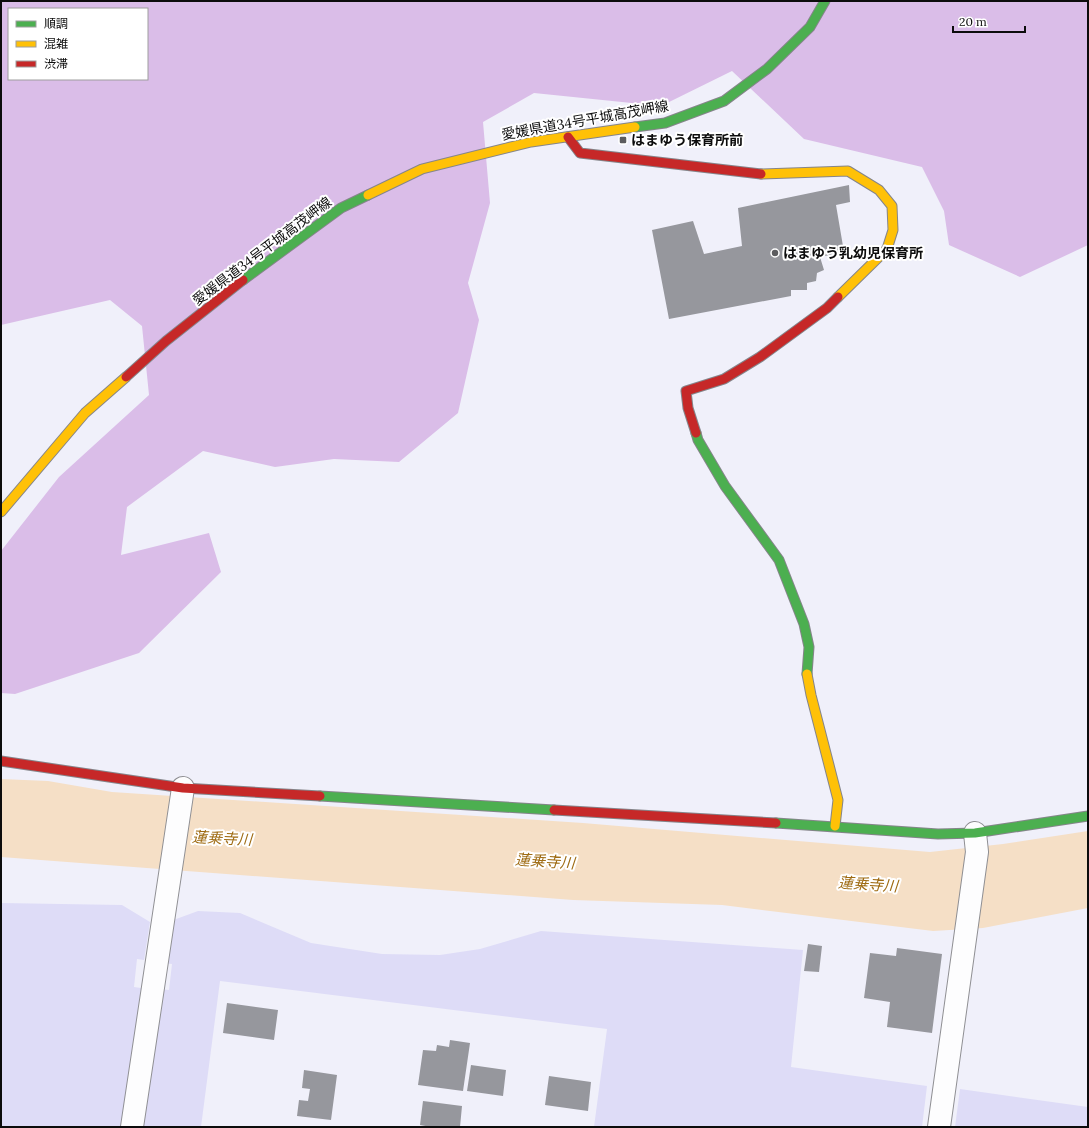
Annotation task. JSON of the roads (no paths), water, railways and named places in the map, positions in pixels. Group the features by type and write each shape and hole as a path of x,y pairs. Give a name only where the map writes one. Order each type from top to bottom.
{"street":[{"name":"愛媛県道34号平城高茂岬線","path":"1,512 84,413 166,341 256,269 341,208 422,169 530,142 665,123 724,101 767,69 810,27 825,1"},
{"path":"568,137 580,153 699,168 766,175 848,171 879,190 892,206 894,230 887,249 827,308 760,358 724,379 686,391 688,408 698,440 725,486 779,560 804,624 809,647 807,672 811,695 838,800 835,826"},
{"path":"1,761 182,795 835,826 938,834 976,842 1088,816"},
{"path":"132,1127 182,795"},
{"path":"939,1127 966,932 976,842"}],"water":[{"name":"蓮乗寺川","path":"1,779 48,781 112,792 583,823 930,852 1003,844 1088,831 1088,908 983,928 933,931 722,905 573,900 1,857"}],"place":[{"name":"はまゆう保育所前","path":"623,140"},
{"name":"はまゆう乳幼児保育所","path":"775,253"}]}
